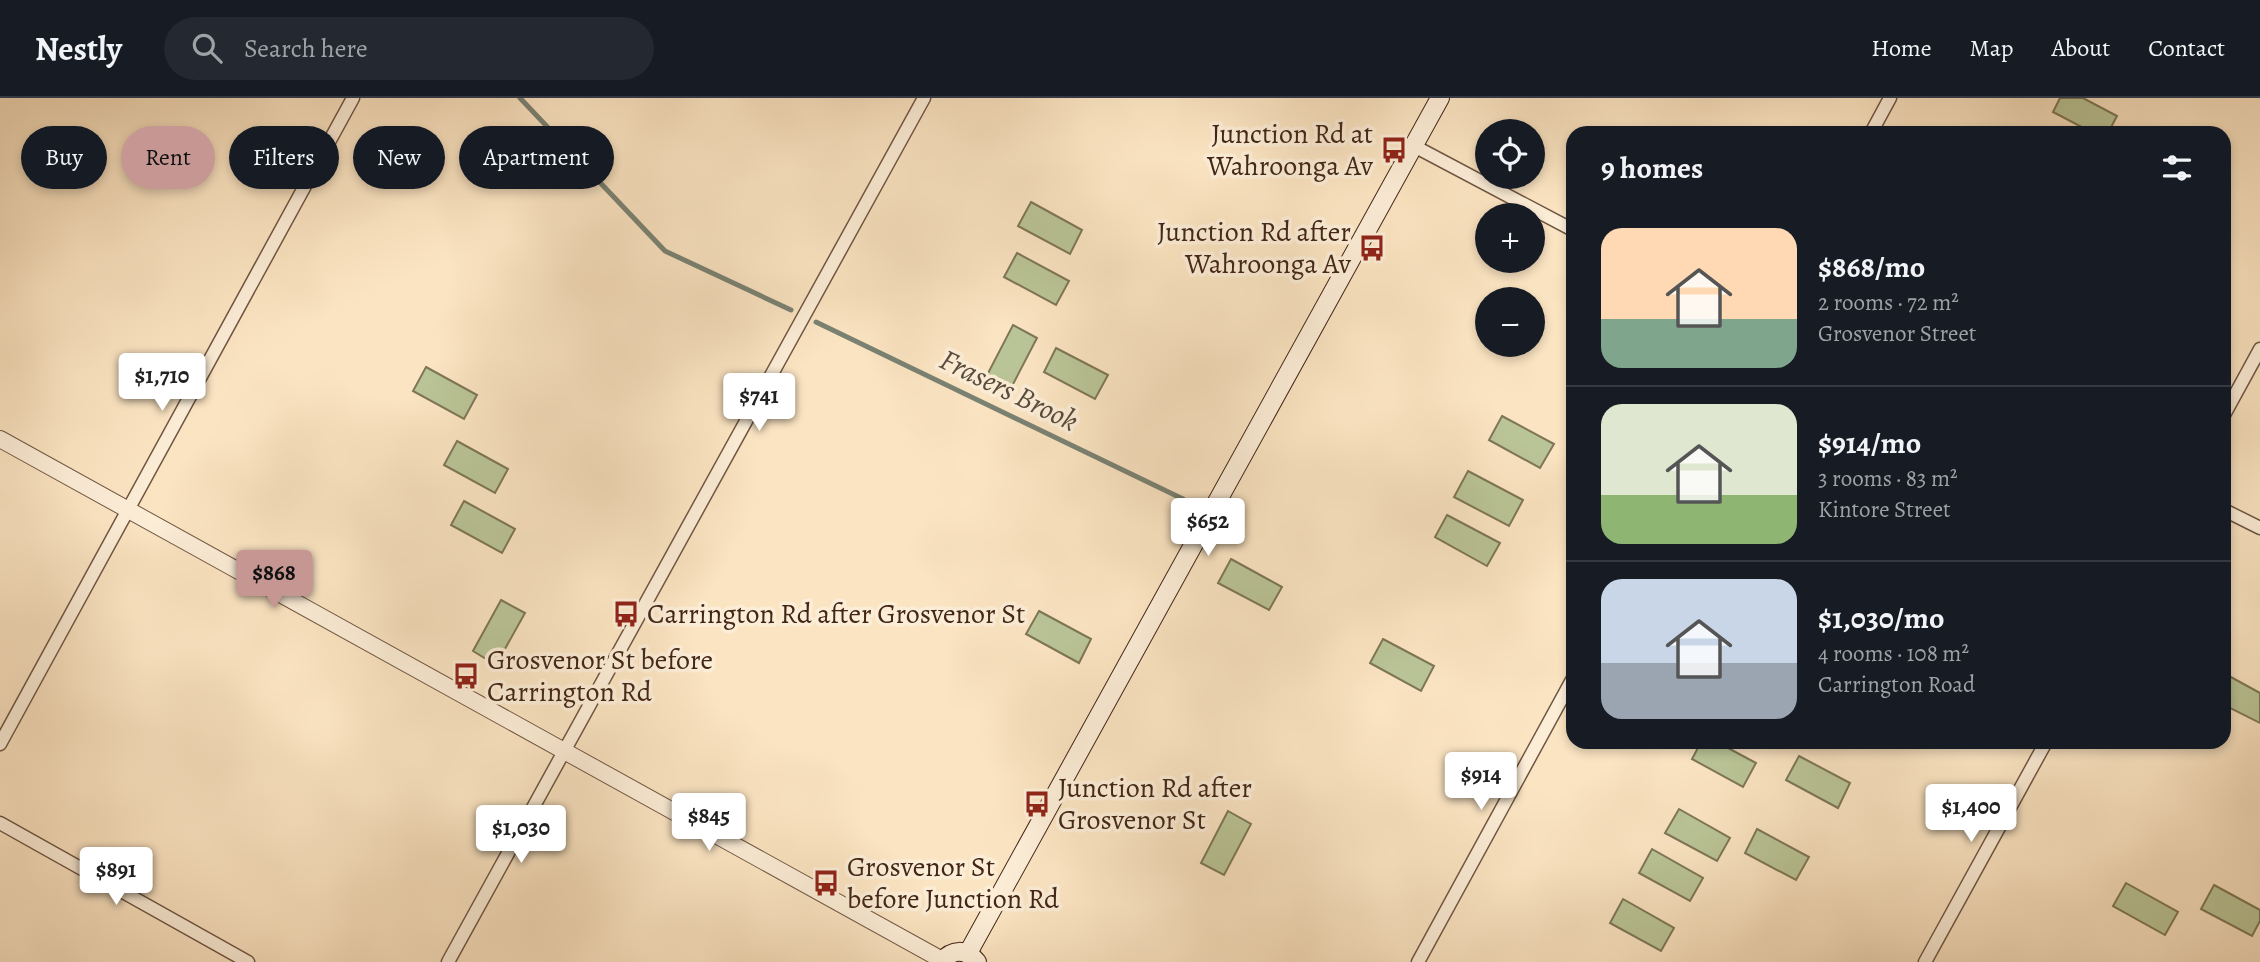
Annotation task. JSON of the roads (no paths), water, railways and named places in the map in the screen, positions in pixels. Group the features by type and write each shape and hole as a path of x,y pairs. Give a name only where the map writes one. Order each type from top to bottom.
{"main road":[{"path":"942,961 956,951 972,958 1439,98"}],"street":[{"path":"0,744 353,98"},
{"path":"448,962 925,98"},
{"path":"1875,126 1890,98"},
{"path":"1414,145 1566,226"},
{"path":"2231,402 2260,349"},
{"path":"0,439 942,961"},
{"path":"2231,514 2260,528"},
{"path":"1418,962 1566,691"},
{"path":"1925,962 2042,749"},
{"path":"0,823 248,962"}],"waterway":[{"name":"Frasers Brook","path":"520,98 665,251 791,310"},
{"name":"Frasers Brook","path":"816,322 1183,499"}],"place":[{"name":"Junction Rd at Wahroonga Av","path":"1394,150"},
{"name":"Junction Rd after Wahroonga Av","path":"1372,248"},
{"name":"Carrington Rd after Grosvenor St","path":"626,614"},
{"name":"Grosvenor St before Carrington Rd","path":"466,676"},
{"name":"Junction Rd after Grosvenor St","path":"1037,804"},
{"name":"Grosvenor St before Junction Rd","path":"826,883"}]}
